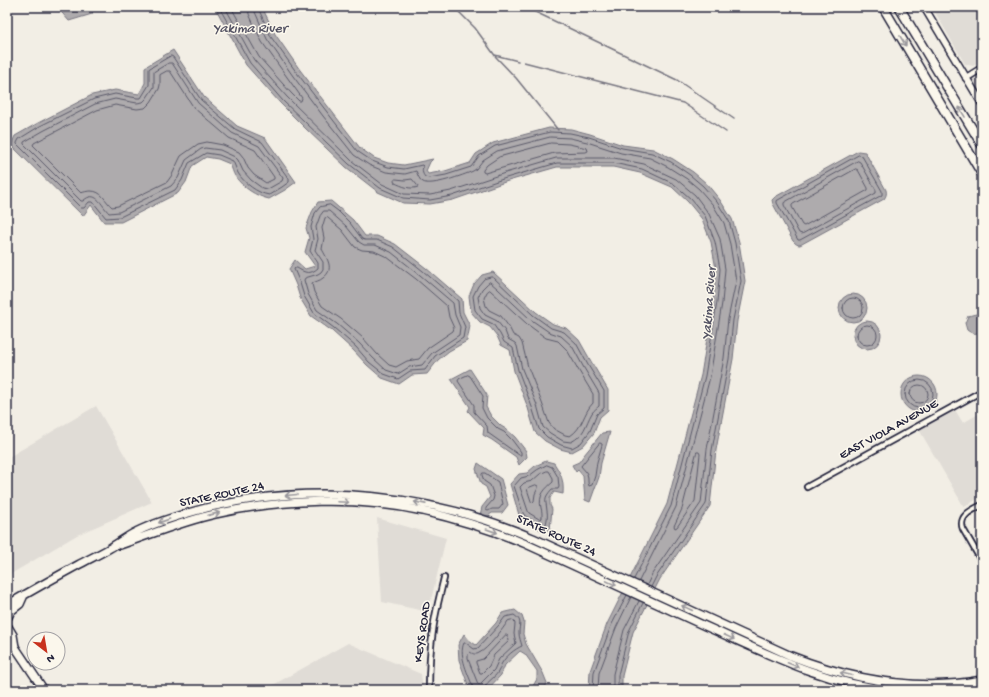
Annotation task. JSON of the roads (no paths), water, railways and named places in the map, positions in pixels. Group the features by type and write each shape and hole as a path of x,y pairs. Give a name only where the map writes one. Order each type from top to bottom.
{"highway":[{"path":"883,7 982,174"},
{"path":"899,7 982,145"}],"main road":[{"name":"STATE ROUTE 24","path":"7,605 77,565 111,548 136,532 179,516 224,504 289,495 331,494 376,496 415,502 458,512 497,524 527,536 811,664 846,674 890,683 933,685 982,680"},
{"name":"STATE ROUTE 24","path":"111,548 173,525 214,514 290,502 336,501 373,504 422,511 497,532 526,544 790,664 838,681 890,690"},
{"path":"16,647 13,635 7,624 7,619 12,611 20,604 24,595"},
{"path":"7,635 44,690"},
{"path":"968,690 982,688"}],"street":[{"path":"924,7 982,104"},
{"path":"966,78 982,68"},
{"name":"EAST VIOLA AVENUE","path":"807,487 982,391"},
{"path":"982,505 968,512 961,521 961,525 982,562"},
{"name":"KEYS ROAD","path":"429,690 429,671 433,631 444,578"}],"water":[{"path":"57,7 94,7 92,14 69,21"},
{"name":"Yakima River","path":"215,7 262,7 275,34 300,70 360,148 374,158 388,163 404,165 433,159 426,171 428,174 445,171 470,163 476,154 493,143 549,128 571,129 623,145 653,149 673,159 693,172 706,183 720,200 732,219 739,242 745,281 737,321 733,359 716,450 710,506 660,579 633,632 622,676 622,690 589,690 590,671 607,624 667,504 701,375 713,302 716,269 711,242 702,219 688,202 672,187 640,173 613,167 557,167 508,181 453,200 430,204 403,203 378,192 346,167 280,103 246,65"},
{"path":"173,50 204,97 237,126 265,138 296,182 269,199 259,196 246,188 235,176 230,164 218,159 206,157 192,166 186,182 178,193 121,222 104,222 91,205 83,216 11,145 15,136 92,95 115,90 139,94 145,83 145,67"},
{"path":"858,151 865,152 886,190 884,199 800,245 796,244 772,200"},
{"path":"331,201 353,220 365,236 377,236 395,244 462,299 463,312 470,326 467,341 449,351 438,360 427,374 412,375 399,384 382,378 332,331 311,316 300,298 289,269 295,260 305,269 315,266 305,252 309,238 306,228 312,212 318,202"},
{"path":"493,272 536,312 553,324 566,328 579,340 608,390 608,410 600,417 594,433 583,446 572,452 560,449 545,441 535,432 514,371 510,350 501,345 497,336 490,327 480,322 471,312 469,296 474,284 482,275"},
{"path":"853,294 859,295 863,298 866,302 866,314 863,318 859,321 853,322 847,321 843,318 840,314 839,308 840,302 843,298 847,295"},
{"path":"976,314 982,317 982,330 978,333 974,333 967,330 965,323 968,316"},
{"path":"867,321 873,322 877,325 880,329 880,341 877,345 873,348 867,349 861,348 857,345 854,341 853,335 854,329 857,325 861,322"},
{"path":"470,369 487,395 486,407 491,416 515,437 526,451 527,457 519,465 516,457 483,435 484,428 468,411 470,407 451,379"},
{"path":"923,376 932,381 936,387 936,401 932,407 923,412 915,412 906,407 902,401 901,390 906,381 912,377"},
{"path":"610,432 601,463 599,477 590,502 585,500 583,476 578,470 576,472 572,465 579,462 602,433"},
{"path":"546,461 554,463 562,477 563,494 554,492 550,498 550,505 552,509 550,530 541,530 523,520 519,515 510,484 519,474 527,473 535,466"},
{"path":"478,463 501,479 508,505 502,513 492,513 488,516 480,515 482,507 490,497 486,487 481,484 476,469"},
{"path":"515,610 522,616 524,622 523,634 526,644 543,673 547,683 545,688 541,690 522,690 523,688 533,686 537,679 537,671 525,654 520,651 505,665 501,675 487,690 470,690 459,660 458,645 464,634 476,645 496,623 502,613"}],"waterway":[{"path":"454,7 475,28 496,57 516,78 558,130"},
{"path":"525,7 677,80 734,119"},
{"path":"495,55 518,61"},
{"path":"524,62 683,103 726,132"}]}
